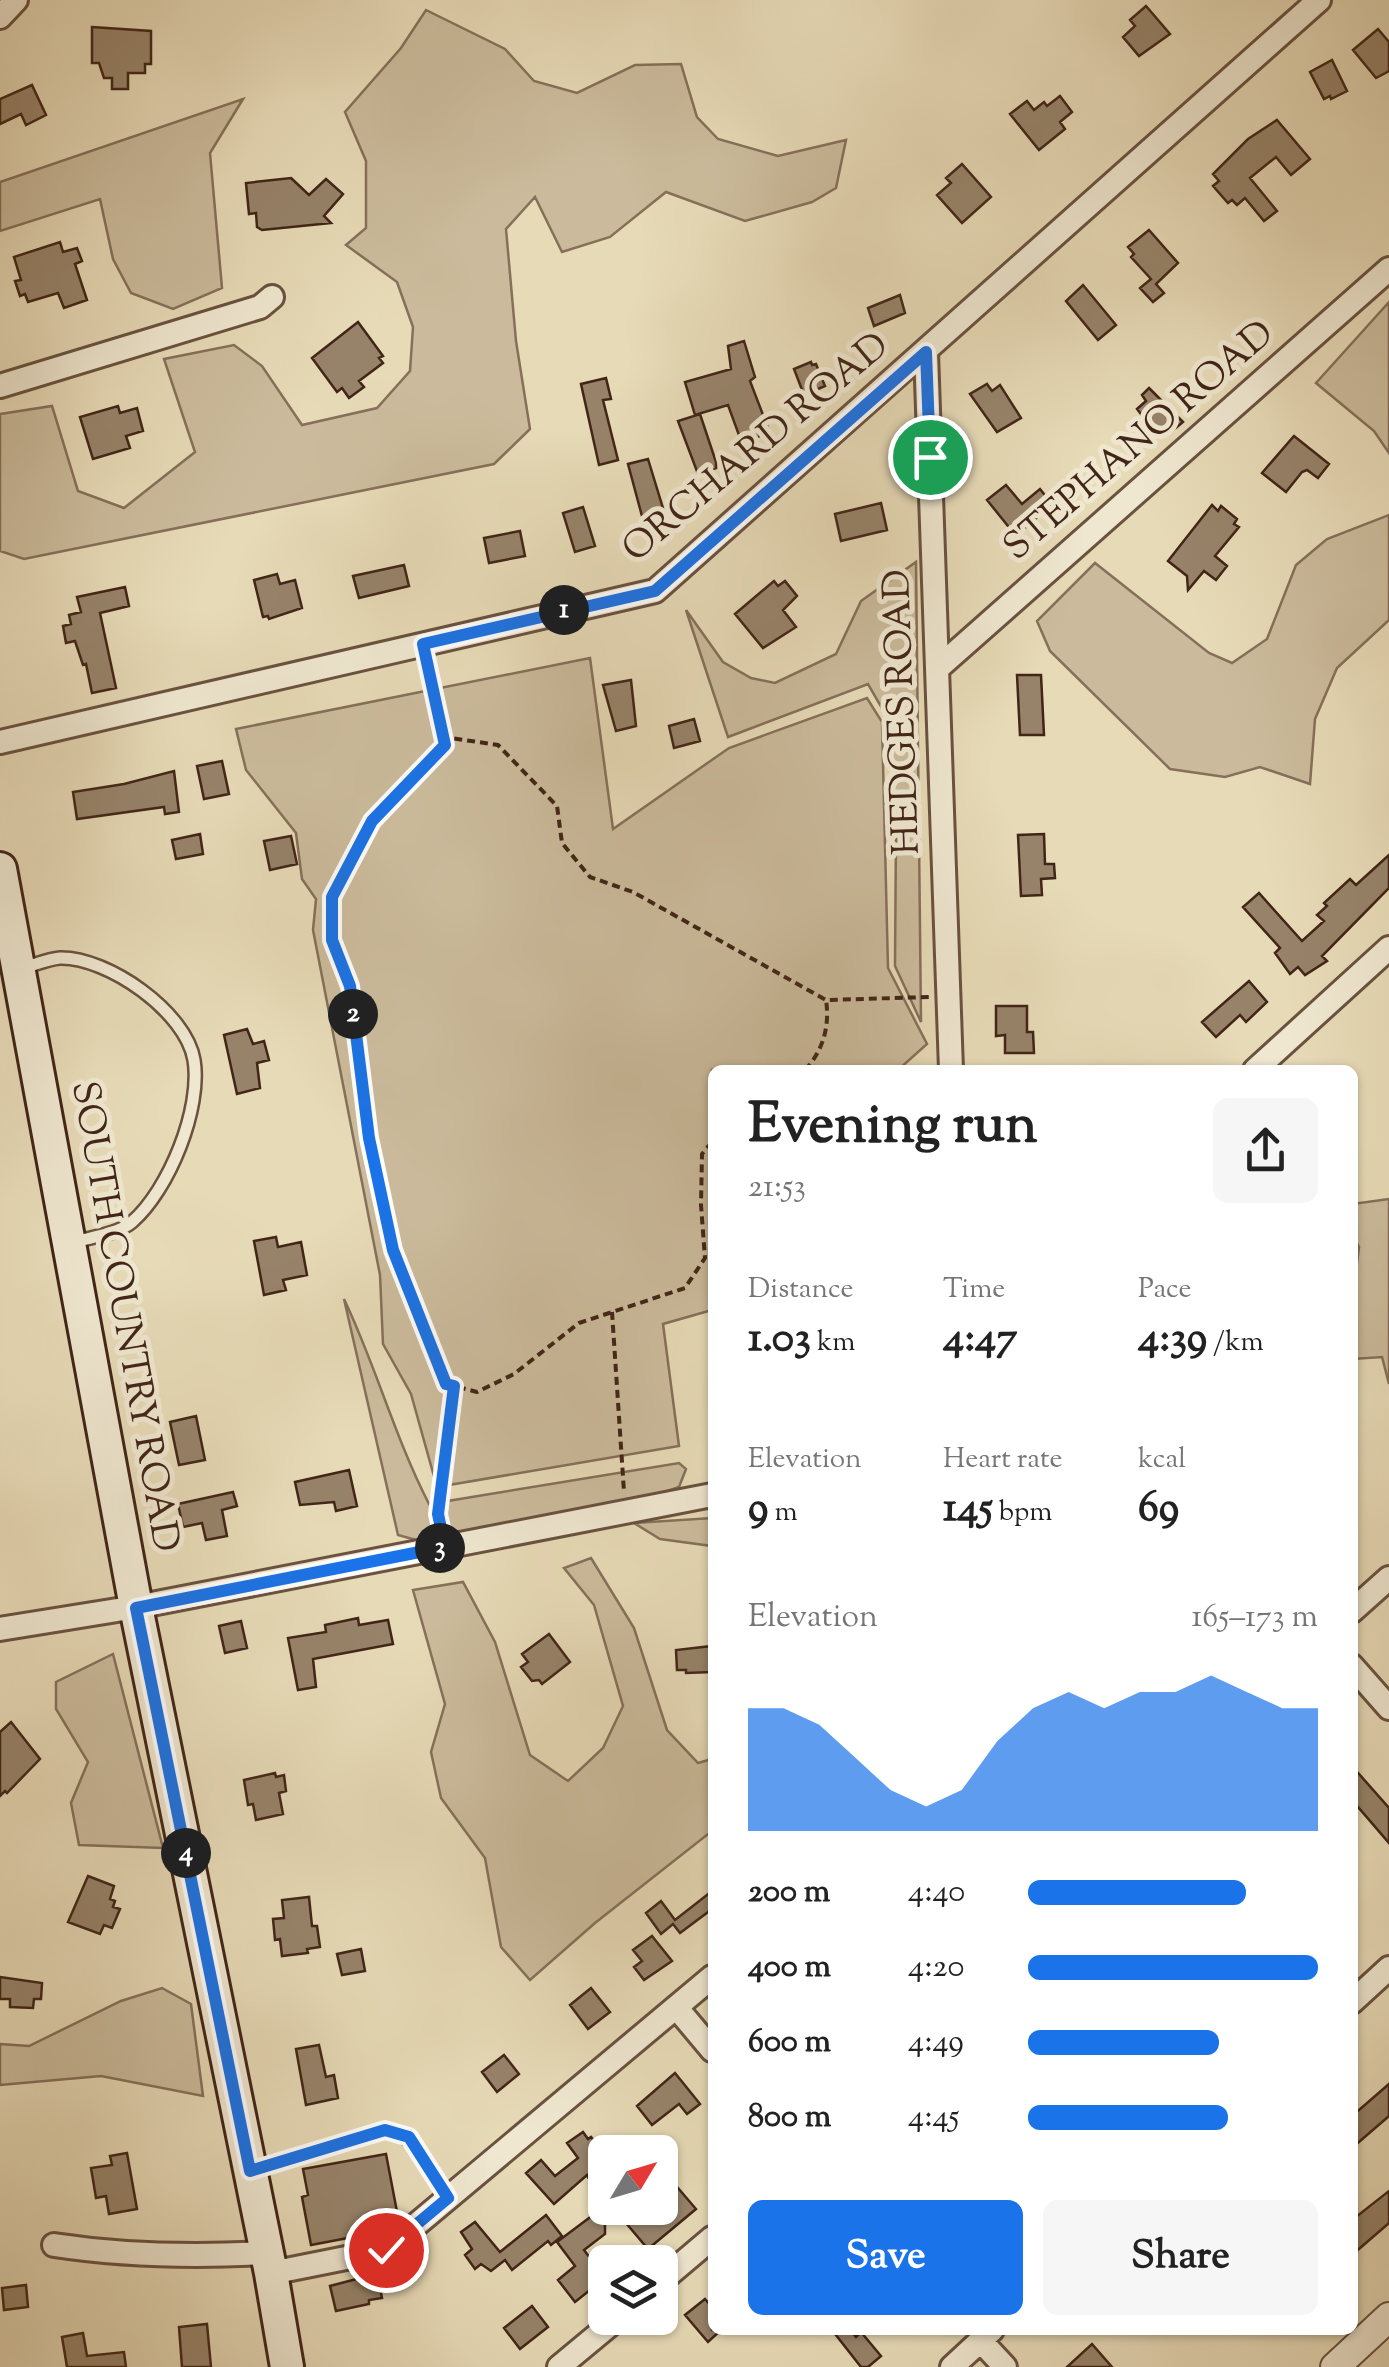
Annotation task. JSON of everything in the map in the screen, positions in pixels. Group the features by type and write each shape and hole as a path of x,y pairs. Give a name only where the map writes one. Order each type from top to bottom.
{"main road":[{"name":"SOUTH COUNTRY ROAD","path":"0,869 136,1608 287,2367"}],"street":[{"path":"0,17 16,0"},
{"name":"ORCHARD ROAD","path":"0,742 655,591 1319,0"},
{"name":"STEPHANO ROAD","path":"938,668 1389,269"},
{"path":"0,386 260,307 272,297"},
{"name":"HEDGES ROAD","path":"926,352 951,1065"},
{"path":"1260,1065 1389,948"},
{"path":"0,1629 136,1608 708,1495"},
{"path":"1358,1606 1389,1578"},
{"path":"1358,1673 1389,1708"},
{"path":"1358,1996 1389,1968"},
{"path":"54,2245 269,2263 386,2250 708,1981"},
{"path":"676,2008 708,2045"},
{"path":"678,2267 708,2241"},
{"path":"1335,2367 1389,2317"},
{"path":"558,2367 597,2335"},
{"path":"952,2367 986,2335 1005,2367"}],"lane":[{"path":"18,968 61,958 129,981 161,1006 184,1034 194,1058 195,1096 188,1122 158,1189 131,1224 69,1243"},
{"path":"250,2171 385,2130 399,2133 416,2144 448,2198"}],"path":[{"path":"423,644 445,745"},
{"path":"708,1147 702,1154 705,1258 685,1288 579,1323 514,1374 477,1392 446,1384 393,1250 369,1138 350,986 332,940 332,897 372,821 451,738 498,745 557,806 562,843 590,877 634,892 826,1000 949,996"},
{"path":"809,1065 817,1056 828,1018 826,1000"},
{"path":"612,1312 624,1512"},
{"path":"445,1547 438,1514 454,1386"}],"shaded area":[{"path":"426,10 505,49 534,81 577,93 635,65 681,64 697,117 718,139 778,156 846,140 836,188 812,202 745,221 666,192 610,237 562,252 535,197 506,229 516,341 530,429 494,464 24,559 0,551 0,414 52,406 78,491 124,508 195,452 164,359 234,345 262,366 302,425 377,408 410,371 413,327 397,282 346,245 366,228 366,161 345,112 401,48"},
{"path":"243,99 210,153 222,288 173,309 131,293 113,259 100,199 0,231 0,182"},
{"path":"1389,302 1389,453 1374,431 1316,383"},
{"path":"1389,515 1389,620 1337,668 1315,719 1310,784 1260,767 1225,777 1170,769 1050,651 1037,621 1095,563 1209,653 1232,663 1267,639 1296,565 1327,539"},
{"path":"916,562 921,1022 895,966 896,831 890,722 868,684 728,737 686,610 723,662 751,678 775,683 836,654 861,601"},
{"path":"590,658 613,829 729,748 867,698 882,722 888,968 927,1044 904,1065 708,1065 708,1311 663,1324 679,1446 437,1487 411,1394 383,1344 380,1275 313,930 316,899 302,879 296,833 246,770 236,729"},
{"path":"1389,1199 1389,1384 1382,1357 1358,1359 1358,1203"},
{"path":"344,1299 429,1504 679,1463 686,1469 679,1487 647,1498 416,1540 398,1535"},
{"path":"708,1518 708,1545 660,1539 634,1523"},
{"path":"591,1558 634,1628 667,1730 698,1763 708,1760 708,1834 530,1980 501,1947 485,1858 441,1798 431,1752 445,1704 413,1590 463,1582 495,1642 530,1755 568,1781 603,1748 623,1706 594,1605 564,1568"},
{"path":"113,1654 163,1848 79,1845 71,1803 88,1762 56,1709 56,1682"},
{"path":"162,1988 191,2004 203,2096 101,2076 0,2085 0,2044 29,2046 121,2001"}],"building":[{"path":"1146,6 1170,34 1139,56 1123,37 1135,26 1130,20"},
{"path":"92,27 151,31 151,64 145,64 145,73 128,73 128,89 112,89 112,78 104,78 99,63 92,63"},
{"path":"1378,29 1389,42 1389,71 1376,78 1353,50"},
{"path":"1332,60 1347,91 1324,99 1310,72"},
{"path":"32,85 46,115 26,125 21,114 0,124 0,99"},
{"path":"1060,96 1072,112 1060,122 1065,129 1039,150 1010,114 1027,101 1034,110"},
{"path":"1277,120 1310,159 1291,175 1276,157 1250,178 1277,211 1264,221 1245,198 1237,205 1232,200 1228,203 1213,186 1219,181 1213,174 1248,139"},
{"path":"962,164 991,197 962,223 937,195 951,183 946,178"},
{"path":"291,178 309,195 326,179 343,194 324,216 331,223 262,230 257,227 256,213 249,214 246,183"},
{"path":"1149,230 1178,263 1156,284 1164,293 1153,302 1140,288 1151,279 1131,257 1134,254 1128,247"},
{"path":"60,242 63,252 77,248 82,261 75,264 87,300 64,308 58,293 28,302 25,294 20,296 15,281 21,280 14,257"},
{"path":"1083,285 1116,325 1098,340 1066,301"},
{"path":"900,295 905,313 874,326 868,308"},
{"path":"358,322 383,356 379,358 383,363 359,381 364,387 349,398 342,388 337,392 312,358"},
{"path":"744,341 755,377 750,381 768,428 763,430 765,434 750,440 748,435 740,438 728,405 695,415 685,382 731,369 728,346"},
{"path":"811,362 816,364 825,386 804,395 794,369"},
{"path":"606,378 611,399 603,400 618,460 599,465 581,384"},
{"path":"987,384 992,391 1000,385 1021,418 997,432 970,394"},
{"path":"1149,388 1183,422 1171,432 1167,427 1157,435 1137,409 1146,401 1142,395"},
{"path":"118,406 120,413 137,408 143,431 126,436 130,448 93,459 80,417"},
{"path":"700,414 716,468 698,474 678,421"},
{"path":"1294,436 1329,464 1318,478 1307,470 1302,472 1286,492 1262,473"},
{"path":"648,459 666,526 646,531 628,464"},
{"path":"1006,485 1022,504 1040,489 1052,504 1016,536 987,500"},
{"path":"881,503 887,530 841,541 835,514"},
{"path":"1212,505 1218,511 1221,506 1237,519 1234,524 1239,527 1215,556 1227,566 1216,580 1204,571 1188,590 1187,576 1168,561"},
{"path":"583,507 595,546 575,552 563,513"},
{"path":"520,531 525,556 489,563 484,538"},
{"path":"404,565 409,586 359,598 353,576"},
{"path":"277,574 280,584 295,580 302,608 269,619 263,617 254,580"},
{"path":"774,581 778,586 785,581 797,596 783,610 796,627 763,648 735,614"},
{"path":"125,587 129,606 100,613 116,688 92,693 86,664 83,665 75,641 66,643 63,626 71,624 69,615 81,612 77,597"},
{"path":"1017,675 1041,675 1044,735 1020,735"},
{"path":"631,680 636,726 616,731 603,685"},
{"path":"694,719 700,741 674,748 669,726"},
{"path":"222,761 229,794 204,799 197,766"},
{"path":"174,771 179,812 165,814 164,807 77,819 73,792"},
{"path":"200,834 203,854 176,859 172,840"},
{"path":"1044,834 1045,864 1054,864 1055,878 1041,879 1042,895 1021,896 1018,835"},
{"path":"291,836 297,864 270,870 264,841"},
{"path":"1389,855 1389,888 1322,956 1327,961 1305,975 1298,967 1290,974 1275,953 1280,948 1243,907 1259,893 1302,941 1324,921 1317,915 1327,906 1324,903 1350,879 1356,885"},
{"path":"1249,981 1267,1002 1246,1022 1240,1015 1216,1037 1202,1022"},
{"path":"996,1006 1027,1006 1027,1032 1033,1032 1034,1053 1005,1053 1005,1035 996,1036"},
{"path":"247,1029 253,1044 264,1041 269,1060 257,1063 260,1088 237,1094 224,1035"},
{"path":"276,1237 278,1247 301,1242 307,1275 283,1280 286,1290 264,1295 254,1241"},
{"path":"196,1416 205,1460 179,1465 170,1422"},
{"path":"349,1470 357,1506 336,1511 334,1502 300,1505 295,1482"},
{"path":"233,1492 237,1506 222,1510 227,1536 206,1540 202,1523 183,1527 178,1504"},
{"path":"358,1618 359,1625 388,1620 393,1644 313,1659 316,1687 298,1690 288,1638 326,1632 325,1625"},
{"path":"241,1621 247,1648 225,1653 219,1626"},
{"path":"549,1634 570,1662 542,1684 532,1681 521,1667 528,1662 522,1654"},
{"path":"708,1646 708,1672 677,1670 676,1650"},
{"path":"11,1722 40,1759 0,1796 0,1732"},
{"path":"275,1773 276,1777 284,1775 286,1791 279,1793 283,1814 256,1820 253,1804 248,1805 244,1780"},
{"path":"1358,1773 1389,1808 1389,1843 1358,1807"},
{"path":"88,1876 114,1886 110,1899 115,1901 113,1907 120,1909 112,1928 104,1925 100,1934 68,1922"},
{"path":"708,1894 708,1912 680,1933 673,1924 661,1934 646,1913 661,1901 675,1920"},
{"path":"309,1897 312,1926 317,1926 320,1947 307,1949 308,1953 282,1956 280,1939 275,1940 273,1919 284,1918 282,1900"},
{"path":"652,1936 672,1961 644,1980 634,1967 642,1961 633,1950"},
{"path":"361,1949 365,1971 342,1975 337,1954"},
{"path":"0,1977 42,1983 41,1999 34,1999 33,2008 10,2007 10,1999 0,1999"},
{"path":"591,1988 610,2012 588,2029 570,2005"},
{"path":"319,2045 326,2077 334,2075 338,2098 306,2105 296,2049"},
{"path":"504,2055 519,2074 497,2092 482,2072"},
{"path":"675,2073 700,2104 687,2114 679,2104 652,2125 637,2106"},
{"path":"1389,2084 1389,2116 1358,2143 1358,2111"},
{"path":"583,2132 588,2139 588,2177 554,2204 526,2173 541,2160 555,2176 578,2158 567,2143"},
{"path":"127,2153 137,2209 109,2214 106,2196 96,2198 91,2168 112,2165 110,2156"},
{"path":"386,2154 398,2217 387,2219 389,2228 374,2233 367,2222 369,2234 311,2245 302,2197 308,2195 303,2169"},
{"path":"678,2188 696,2209 678,2224"},
{"path":"1389,2191 1389,2223 1358,2250 1358,2215"},
{"path":"546,2215 562,2236 551,2245 548,2241 512,2270 505,2260 491,2271 481,2264 475,2269 465,2255 472,2249 461,2232 475,2222 500,2252"},
{"path":"588,2219 588,2225 605,2225 605,2234 584,2250 588,2255 588,2292 575,2302 558,2280 575,2266 557,2242"},
{"path":"628,2225 677,2225 653,2245 645,2245"},
{"path":"364,2277 365,2282 378,2279 382,2298 336,2311 330,2286"},
{"path":"26,2285 28,2307 4,2310 2,2288"},
{"path":"705,2299 708,2335 716,2335 708,2342 685,2315"},
{"path":"532,2306 548,2327 520,2349 504,2328"},
{"path":"207,2324 211,2367 182,2367 179,2327"},
{"path":"83,2333 87,2356 124,2352 126,2367 67,2367 62,2337"},
{"path":"836,2335 864,2335 881,2356 868,2367 861,2367"},
{"path":"1092,2344 1112,2367 1067,2367"}],"route":[{"path":"386,2250 448,2198 409,2137 385,2130 250,2171 136,1608 445,1547 438,1514 454,1386 446,1384 393,1250 369,1138 350,986 332,940 332,897 372,821 445,745 423,644 655,591 926,352 930,457"}]}
